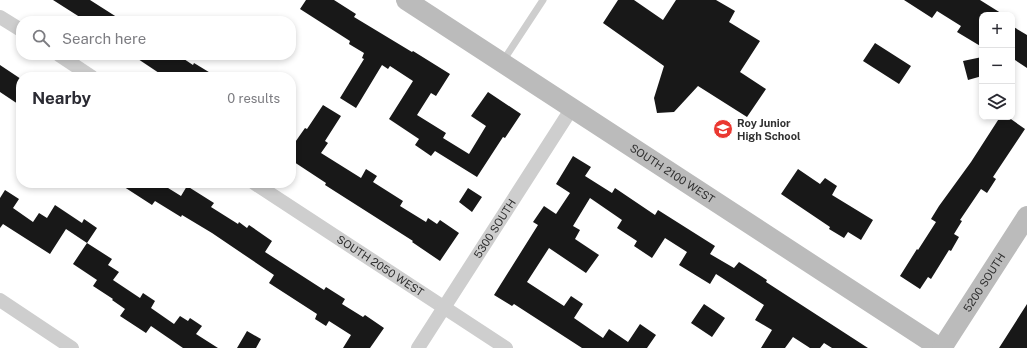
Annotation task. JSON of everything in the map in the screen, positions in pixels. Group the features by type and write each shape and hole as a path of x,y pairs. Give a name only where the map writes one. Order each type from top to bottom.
{"street":[{"name":"SOUTH 2100 WEST","path":"406,0 941,348"},
{"path":"0,17 16,27"},
{"path":"66,60 84,72"},
{"name":"5300 SOUTH","path":"418,348 572,108"},
{"name":"SOUTH 2050 WEST","path":"262,188 506,348"},
{"name":"5200 SOUTH","path":"941,348 1027,216"},
{"path":"0,300 72,348"}],"lane":[{"path":"502,63 543,0"}],"building":[{"path":"53,0 90,0 115,16 78,16"},
{"path":"306,0 334,0 356,14 354,17 450,74 436,96 431,93 417,115 446,133 443,138 469,154 486,126 471,116 488,92 521,114 505,138 503,137 477,177 435,151 431,156 415,145 419,139 389,119 413,81 390,66 388,69 382,65 356,108 340,98 364,59 362,58 364,53 349,44 350,41 300,9"},
{"path":"618,0 634,0 663,20 676,0 716,0 735,11 729,22 760,41 740,72 766,89 747,117 698,86 674,112 657,113 654,98 664,66 603,23"},
{"path":"904,0 980,0 999,12 979,12 979,45 957,32 961,26 937,11 932,18"},
{"path":"1015,28 1027,35 1027,68 1015,60"},
{"path":"875,43 911,66 899,84 863,61"},
{"path":"979,58 979,77 968,80 963,61"},
{"path":"140,60 186,60 193,65 194,63 209,72 158,72"},
{"path":"0,65 16,76 16,103 0,92"},
{"path":"323,105 341,116 325,141 328,143 321,153 361,178 366,169 377,176 373,182 403,201 400,206 426,222 428,218 437,224 440,220 459,233 440,261 412,242 413,241 325,185 326,183 296,163 296,141 305,128 307,129"},
{"path":"998,120 1012,120 1025,129 993,177 996,179 987,193 981,189 960,220 962,221 954,234 959,237 951,251 949,250 931,279 928,277 920,289 900,276 936,222 931,219 939,206 971,162"},
{"path":"573,156 591,167 585,176 612,193 615,188 655,215 658,210 715,246 710,254 734,268 739,262 767,280 766,282 868,348 832,348 824,343 820,348 810,348 793,337 785,348 761,348 772,330 755,320 764,305 716,274 710,284 679,265 687,252 665,238 652,258 634,246 637,241 617,228 622,220 590,198 573,226 580,230 575,239 599,255 586,273 549,248 527,282 564,306 571,296 583,304 574,318 603,338 609,329 628,342 640,324 656,335 647,348 582,348 514,304 512,306 494,295 538,225 533,222 544,206 556,214 570,193 556,184"},
{"path":"798,169 820,184 825,178 837,186 832,195 873,220 861,240 848,232 844,238 829,229 830,227 781,194"},
{"path":"126,188 168,188 181,196 186,188 190,188 214,203 211,207 238,224 239,222 247,228 249,225 272,241 265,252 324,290 326,287 345,299 342,304 363,317 365,315 384,328 370,348 343,348 351,335 329,321 326,326 315,319 317,314 269,283 274,275 212,233 182,215 181,217 155,201 152,205"},
{"path":"468,188 482,197 472,212 459,202"},
{"path":"5,190 19,199 13,208 33,222 39,213 47,218 55,205 82,223 84,219 97,228 87,243 66,229 50,254 3,224 0,228 0,198"},
{"path":"87,243 112,259 108,265 119,272 113,280 140,298 143,293 155,301 151,308 174,324 180,316 188,321 190,318 202,326 196,334 218,348 183,348 151,326 146,333 120,316 125,309 93,286 97,280 73,264"},
{"path":"704,304 725,318 712,337 691,323"},
{"path":"1027,304 1027,348 999,348"},
{"path":"247,331 261,339 256,348 237,348"}],"place":[{"name":"Roy Junior High School","path":"723,129"}]}
